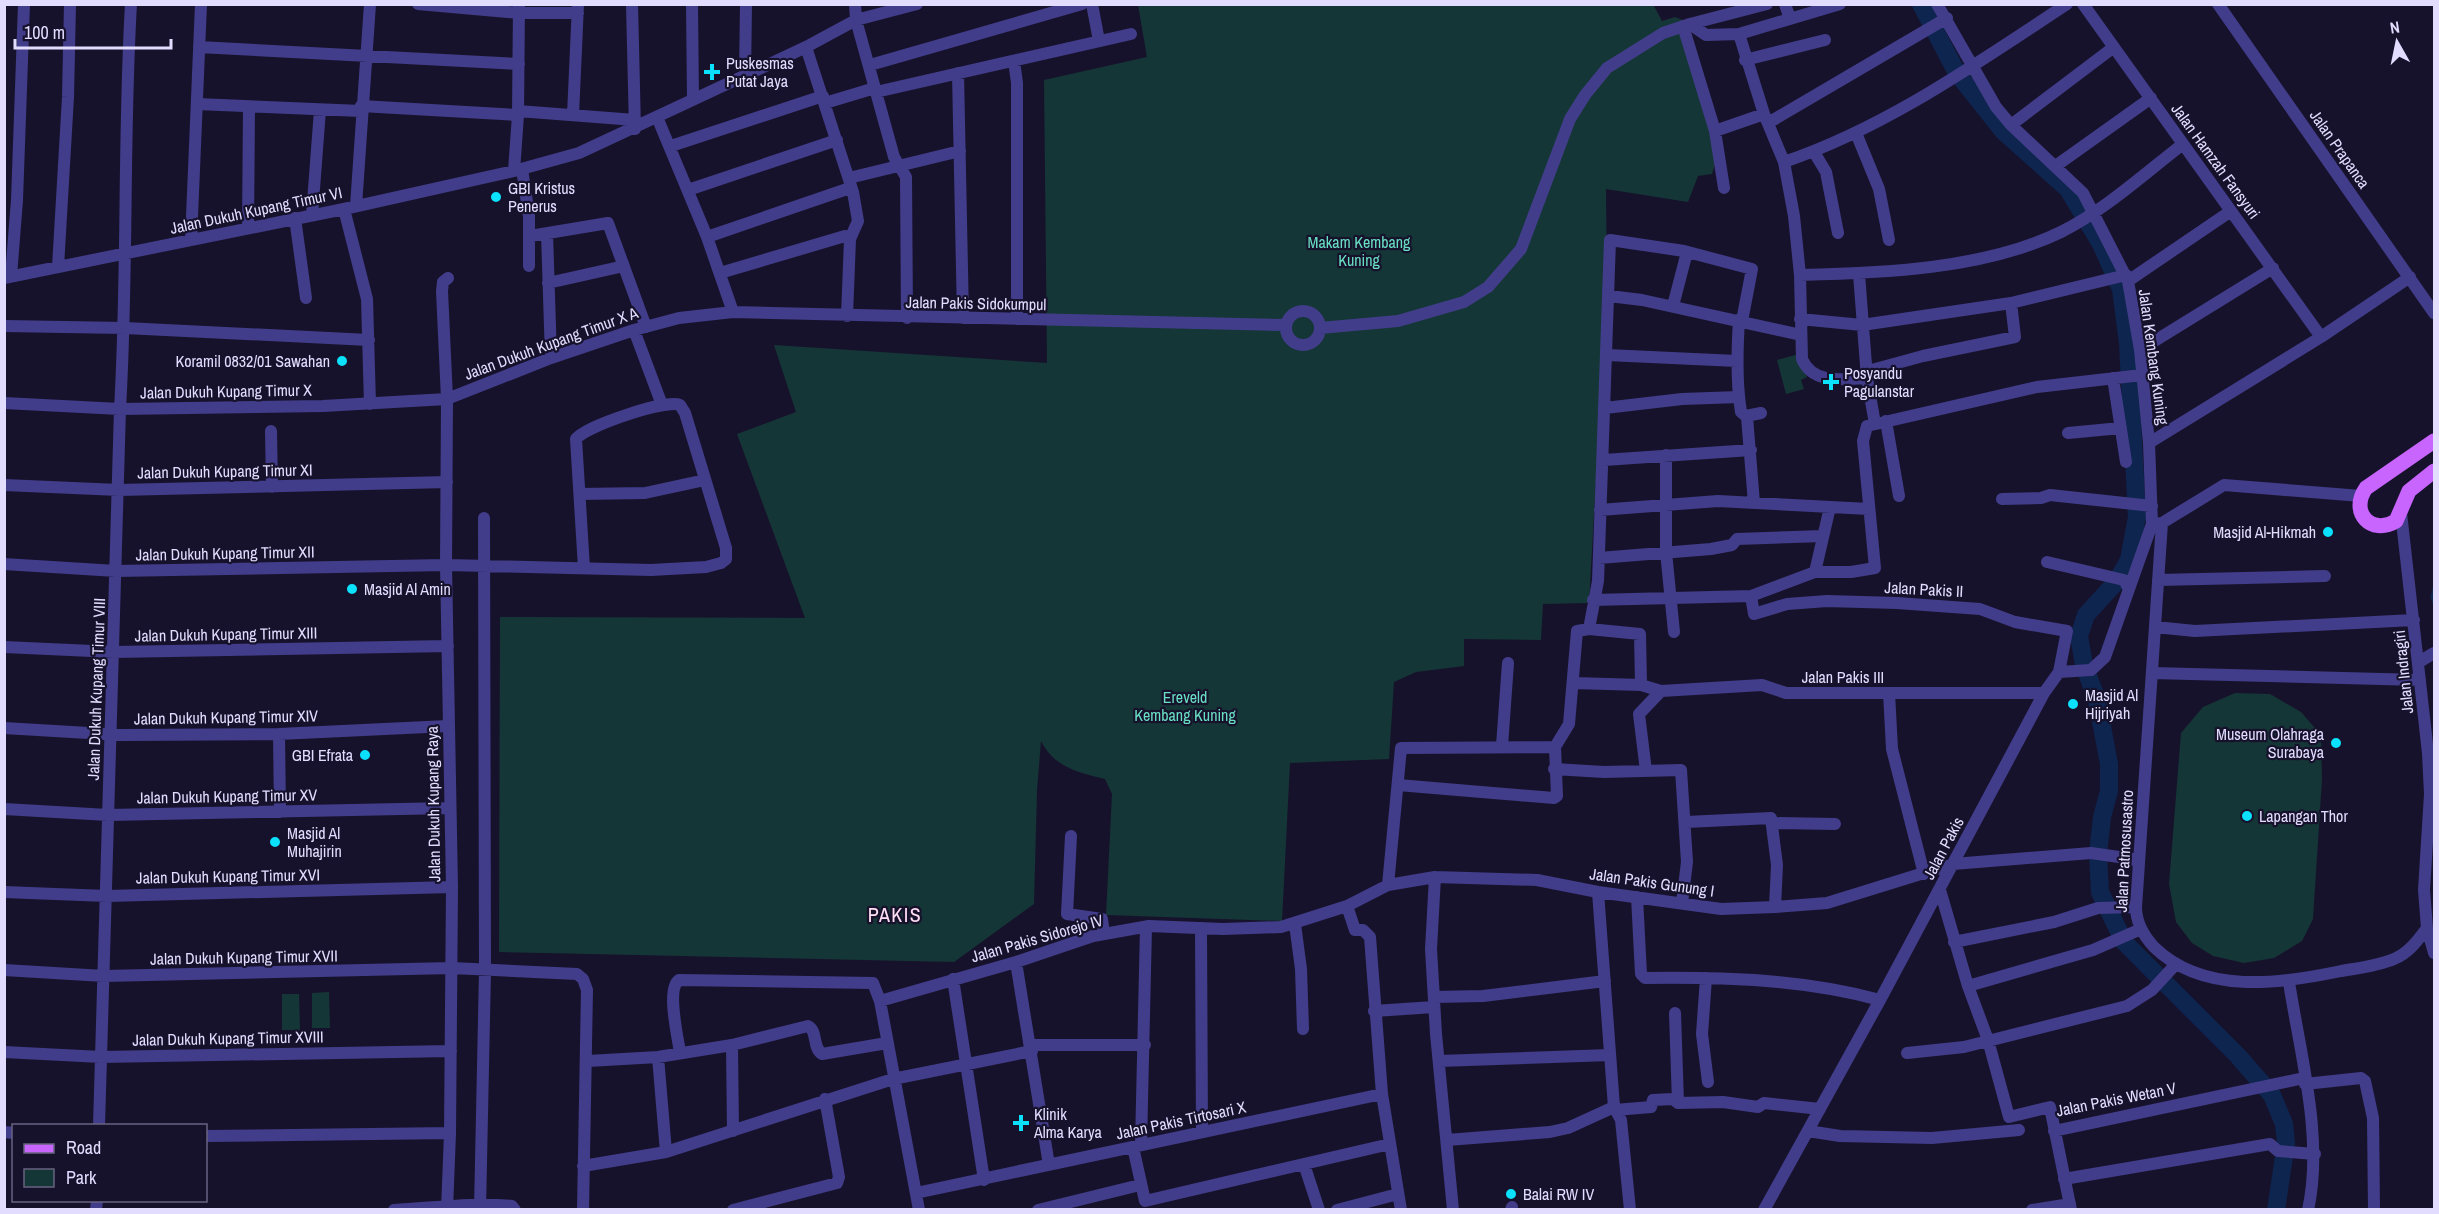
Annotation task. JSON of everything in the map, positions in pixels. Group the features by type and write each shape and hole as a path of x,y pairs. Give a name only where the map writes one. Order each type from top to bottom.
{"main road":[{"path":"2434,441 2366,488 2359,506 2361,514 2370,524 2389,525 2401,513 2403,501 2409,491 2434,471"}],"street":[{"path":"8,277 17,200 24,4"},
{"path":"58,267 68,97 70,4"},
{"name":"Jalan Dukuh Kupang Timur VIII","path":"99,1124 120,409 125,328 124,157 131,4"},
{"path":"191,240 201,4"},
{"path":"370,4 350,208 367,299 370,404"},
{"path":"418,4 519,9 578,9 573,115"},
{"path":"197,104 320,110 361,108 573,115 635,124 632,4"},
{"path":"692,4 693,99"},
{"path":"745,76 746,4"},
{"path":"855,4 856,20 875,90 898,166 906,177 907,318"},
{"name":"Jalan Dukuh Kupang Timur VI","path":"8,277 350,208 518,170 579,153 635,124 657,117 806,47 856,20 917,4"},
{"path":"870,65 1082,4"},
{"path":"1092,4 1099,41"},
{"path":"1320,328 1398,321 1464,302 1488,287 1521,249 1570,119 1585,95 1607,68 1663,33 1767,4"},
{"path":"1785,4 1790,19"},
{"name":"Jalan Kembang Kuning","path":"1937,4 1943,21 1973,65 1996,107 2011,125 2057,165 2083,193 2087,216 2120,278 2140,350 2139,375 2149,443 2143,506 2157,524"},
{"path":"1784,162 1814,152 1856,133 1962,73 2067,4"},
{"name":"Jalan Hamzah Fansyuri","path":"2084,4 2321,337"},
{"name":"Jalan Prapanca","path":"2218,4 2434,313"},
{"path":"1687,25 1706,35 1739,34 1839,5"},
{"path":"519,9 518,170 530,236 529,266"},
{"path":"1715,131 1766,118 1943,21"},
{"path":"1687,25 1715,131 1724,188"},
{"path":"671,146 824,99 958,73 1131,34"},
{"path":"1739,34 1745,60 1784,162 1794,216 1800,275 1802,359 1816,375 1828,379 1868,375 1923,356 2015,338 2012,303"},
{"path":"1745,60 1825,40"},
{"path":"199,47 519,64"},
{"path":"806,47 850,183 858,221 850,239 847,316"},
{"path":"2011,125 2114,47"},
{"path":"1014,61 1017,83 1017,319"},
{"path":"958,73 963,318"},
{"path":"2057,165 2151,98"},
{"path":"248,228 249,107"},
{"path":"312,215 320,110"},
{"path":"657,117 707,237 733,312"},
{"path":"1856,133 1878,189 1890,240"},
{"path":"688,190 837,141"},
{"path":"1800,275 1859,273 1953,263 2011,250 2061,232 2087,216 2183,144"},
{"path":"707,237 898,166 960,151"},
{"path":"1814,152 1826,172 1838,233"},
{"path":"1800,319 1862,326 2012,303 2120,278 2232,211"},
{"path":"295,218 306,298"},
{"path":"530,236 606,222 611,228 624,266 662,405"},
{"path":"547,233 551,358"},
{"path":"720,273 845,236 850,239"},
{"path":"1398,785 1554,798 1557,794 1554,770 1555,747 1569,724 1583,630 1593,600 1599,558 1610,239 1687,252 1752,269 1741,321 1737,361 1741,411 1746,416 1751,450 1754,503"},
{"path":"1673,306 1687,252"},
{"path":"548,283 624,266"},
{"path":"2140,350 2273,268"},
{"path":"1859,273 1868,375 1899,496"},
{"path":"2149,443 2321,337 2410,277"},
{"name":"Jalan Dukuh Kupang Raya","path":"447,1209 450,1133 452,887 446,565 447,399 442,291 443,282 448,278"},
{"path":"1609,296 1673,306 1801,335"},
{"path":"1304,311 1318,320 1320,328 1318,338 1302,346 1290,340 1285,325 1295,313 1304,311"},
{"name":"Jalan Pakis Sidokumpul","path":"667,321 733,312 907,318 1285,325"},
{"name":"Jalan Dukuh Kupang Timur X A","path":"447,399 551,358 667,321"},
{"path":"4,326 125,328 369,340"},
{"path":"1607,355 1737,361"},
{"path":"1593,600 1608,602 1669,597 1752,596 1815,572 1851,572 1875,568 1864,433 1868,426 2037,387 2139,375"},
{"path":"2117,377 2126,462"},
{"path":"1605,408 1682,399 1739,397"},
{"name":"Jalan Dukuh Kupang Timur X","path":"4,403 120,409 370,404 447,399"},
{"path":"580,494 645,493 705,480 683,408 677,404 662,405 590,428 577,436 575,447 584,568"},
{"path":"1746,416 1761,413"},
{"path":"2068,433 2121,428"},
{"path":"271,431 272,487"},
{"path":"1604,460 1751,450"},
{"path":"1666,455 1666,552 1674,632"},
{"name":"Jalan Dukuh Kupang Timur XII","path":"4,564 116,571 446,565 651,570 706,567 723,562 727,557 705,480"},
{"name":"Jalan Dukuh Kupang Timur XI","path":"4,485 119,490 447,482"},
{"path":"2059,672 2091,670 2105,657 2122,582 2157,524 2224,485 2361,496"},
{"path":"2002,499 2041,498 2050,495 2143,506"},
{"path":"1600,510 1718,501 1869,509"},
{"path":"1815,572 1830,507"},
{"name":"Jalan Indragiri","path":"2401,513 2420,680 2431,751 2424,890 2427,928 2434,953"},
{"path":"481,1206 485,970 486,565 484,518"},
{"name":"Jalan Patmosusastro","path":"2157,524 2158,580 2136,907 2136,918 2151,944 2176,964 2204,975 2246,983 2289,982 2395,959 2410,949 2427,928"},
{"path":"2389,525 2406,546"},
{"path":"1599,558 1731,545 1737,539 1823,536"},
{"path":"2046,562 2122,582"},
{"path":"2158,580 2325,576"},
{"name":"Jalan Pakis II","path":"1752,596 1754,614 1787,604 1827,601 1980,609 2016,622 2067,632 2059,672"},
{"path":"2155,627 2195,631 2414,620"},
{"path":"1583,630 1640,634 1641,685"},
{"name":"Jalan Dukuh Kupang Timur XIII","path":"4,647 114,652 448,646"},
{"path":"2419,662 2434,653"},
{"path":"1502,747 1508,663"},
{"name":"Jalan Pakis","path":"1764,1209 1881,1000 2044,693 2059,672"},
{"path":"2152,673 2420,680"},
{"name":"Jalan Pakis III","path":"1574,683 1641,685 1660,691 1762,685 1786,693 2044,693"},
{"path":"1646,771 1639,714 1660,691"},
{"path":"1889,693 1892,749 1924,874"},
{"name":"Jalan Dukuh Kupang Timur XIV","path":"4,728 112,735 279,734 448,726"},
{"path":"279,734 280,812"},
{"path":"1388,885 1401,748 1555,747"},
{"path":"1554,770 1681,770 1687,862 1682,903"},
{"name":"Jalan Indragiri","path":"2430,794 2434,813"},
{"name":"Jalan Dukuh Kupang Timur XV","path":"4,809 108,815 450,808"},
{"path":"1686,822 1769,817 1772,823 1777,865 1775,907"},
{"path":"1772,823 1835,824"},
{"path":"1071,836 1067,914 1102,919 1104,934"},
{"name":"Jalan Pakis Gunung I","path":"1347,906 1388,885 1435,877 1537,880 1598,892 1721,909 1775,907 1827,903 1953,864 2096,854 2133,859 2139,863"},
{"path":"1435,877 1431,949 1453,1209"},
{"path":"2424,890 2434,882"},
{"name":"Jalan Dukuh Kupang Timur XVI","path":"4,892 107,896 452,887"},
{"path":"1808,1131 1840,1136 1932,1138 2013,1126 1988,1040 1954,942 1940,890"},
{"path":"1598,892 1615,1108 1621,1120 1630,1209"},
{"path":"1637,897 1642,976 1784,981 1844,990 1881,1000"},
{"path":"1347,906 1354,930 1363,930 1370,937 1382,1094 1401,1209"},
{"name":"Jalan Pakis Sidorejo IV","path":"880,1001 1104,934 1146,927 1269,928 1295,924 1347,906"},
{"path":"1954,942 2054,922 2104,907 2136,907"},
{"path":"1295,924 1303,1029"},
{"path":"1146,927 1145,1045 1137,1146 1140,1185 1145,1205 1390,1144"},
{"path":"1201,928 1202,1132"},
{"path":"1968,986 2119,940 2141,929"},
{"path":"1016,962 1049,1165"},
{"path":"1907,1053 1964,1047 2127,1006 2152,990 2176,964"},
{"name":"Jalan Dukuh Kupang Timur XVII","path":"4,970 104,976 452,968 558,972 581,976 587,990 588,1061"},
{"path":"1706,978 1702,1034 1708,1082"},
{"path":"953,979 984,1180"},
{"path":"680,1053 673,991 675,983 679,980 873,983 880,1001 892,1078 919,1209"},
{"path":"1374,1011 1605,981"},
{"path":"2289,982 2315,1154 2313,1186 2308,1209"},
{"path":"1675,1013 1678,1103"},
{"path":"582,1209 588,1061 658,1057 732,1045 808,1026 813,1030 818,1050 822,1054 887,1043"},
{"path":"732,1045 733,1131"},
{"path":"583,1166 666,1152 892,1078 1031,1048 1145,1045"},
{"name":"Jalan Dukuh Kupang Timur XVIII","path":"4,1052 100,1057 451,1051"},
{"path":"1439,1061 1610,1055"},
{"path":"658,1057 666,1152"},
{"name":"Jalan Pakis Wetan V","path":"2013,1126 2050,1107 2054,1131 2256,1086 2361,1078 2365,1081 2373,1118 2374,1209"},
{"name":"Jalan Pakis Tirtosari X","path":"916,1193 1382,1094"},
{"path":"734,1209 837,1183 839,1177 825,1099"},
{"path":"1447,1140 1550,1132 1568,1128 1615,1108 1651,1107 1654,1100 1673,1099 1678,1103 1723,1102 1758,1107 1764,1103 1820,1109"},
{"path":"2032,1209 2070,1207 2054,1131"},
{"path":"207,1136 450,1133"},
{"path":"2064,1179 2270,1144 2283,1151 2315,1154"},
{"path":"1305,1164 1319,1209"},
{"path":"1038,1209 1140,1185"},
{"path":"1337,1209 1384,1204 1398,1194"},
{"path":"394,1209 512,1206 515,1209"}],"green space":[{"name":"Makam Kembang Kuning","path":"1653,4 1662,21 1675,17 1685,21 1717,158 1712,174 1698,176 1688,202 1606,189 1607,286 1589,603 1543,604 1541,640 1464,639 1464,666 1416,672 1394,682 1389,759 1290,763 1282,921 1106,915 1112,794 1105,779 1068,768 1046,750 1041,741 1037,790 1034,904 954,962 499,952 500,617 805,618 737,434 796,412 774,345 1047,363 1044,80 1147,57 1138,5"},
{"path":"1799,354 1807,377 1801,380 1804,389 1786,394 1777,360"},
{"name":"Lapangan Thor","path":"2235,693 2270,694 2301,712 2321,735 2322,779 2313,919 2302,941 2274,958 2244,963 2213,956 2192,943 2176,922 2169,884 2181,733 2203,707"},
{"path":"329,992 330,1028 312,1028 312,993"},
{"path":"282,994 299,994 300,1030 282,1030"}],"waterway":[{"path":"1921,4 1957,73 2003,131 2068,189 2101,244 2121,289 2128,343 2137,517 2129,560 2117,581 2086,615 2079,636 2084,665 2097,700 2109,764 2109,791 2102,817 2098,854 2100,892 2124,942 2238,1056 2272,1095 2284,1124 2286,1143 2276,1210"},
{"path":"2434,588 2432,597 2434,603"}],"place":[{"name":"Puskesmas Putat Jaya","path":"712,72"},
{"name":"GBI Kristus Penerus","path":"496,197"},
{"name":"Koramil 0832/01 Sawahan","path":"342,361"},
{"name":"Posyandu Pagulanstar","path":"1831,382"},
{"name":"Masjid Al-Hikmah","path":"2328,532"},
{"name":"Masjid Al Amin","path":"352,589"},
{"name":"Masjid Al Hijriyah","path":"2073,704"},
{"name":"Museum Olahraga Surabaya","path":"2336,743"},
{"name":"GBI Efrata","path":"365,755"},
{"name":"Lapangan Thor","path":"2247,816"},
{"name":"Masjid Al Muhajirin","path":"275,842"},
{"name":"Klinik Alma Karya","path":"1021,1123"},
{"name":"Balai RW IV","path":"1511,1194"}],"district":[{"name":"PAKIS","path":"895,915"}],"park label":[{"name":"Ereveld Kembang Kuning","path":"1185,706"}]}
